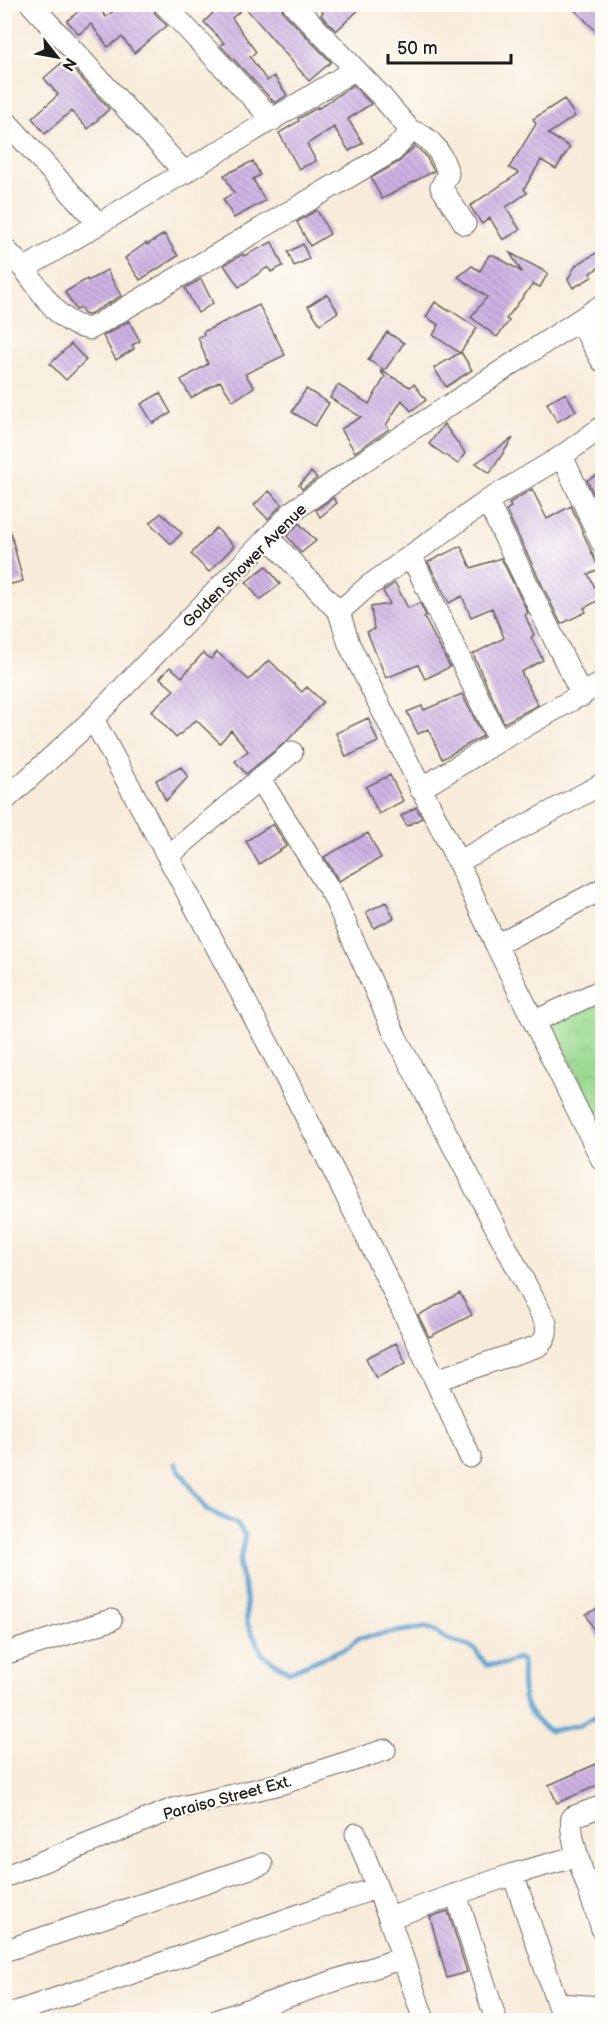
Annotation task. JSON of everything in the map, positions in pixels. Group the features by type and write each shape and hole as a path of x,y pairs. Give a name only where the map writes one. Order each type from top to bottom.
{"street":[{"path":"31,4 184,173"},
{"path":"164,4 273,120"},
{"path":"293,4 381,96 411,131 425,137 441,155 448,174 441,187 465,224"},
{"path":"24,269 354,70"},
{"path":"4,119 98,223"},
{"path":"4,248 24,269 56,311 77,327 90,328 393,152 411,131"},
{"name":"Golden Shower Avenue","path":"4,801 93,718 294,510 364,461 603,304"},
{"path":"579,320 603,361"},
{"path":"339,612 367,587 487,501 562,456 603,427"},
{"path":"562,456 603,543"},
{"path":"487,501 582,696"},
{"path":"269,538 339,612 349,644 458,862 496,945 535,1021 594,1120 603,1160"},
{"path":"411,555 499,741"},
{"path":"420,789 499,741 603,683"},
{"path":"93,718 290,1085 378,1257 470,1457"},
{"path":"168,856 292,752"},
{"path":"260,778 333,895 396,1037 546,1323 545,1340 538,1346 436,1380"},
{"path":"458,862 603,784"},
{"path":"496,945 603,889"},
{"path":"535,1021 603,990"},
{"path":"4,1654 111,1620"},
{"name":"Paraiso Street Ext.","path":"4,1876 173,1809 280,1784 384,1750"},
{"path":"603,1806 572,1817 572,1832 578,1856 603,1929"},
{"path":"356,1834 389,1918 424,2020"},
{"path":"389,1918 513,1874 578,1856"},
{"path":"4,1951 262,1864"},
{"path":"513,1874 561,2012 603,2007"},
{"path":"4,2016 376,1888"},
{"path":"456,1894 496,2020"},
{"path":"218,2020 402,1958"}],"green space":[{"path":"602,997 602,1110 597,1113 551,1022"}],"building":[{"path":"87,4 95,4 106,17 122,4 152,4 155,13 167,26 134,53 122,37 108,47 91,24 79,34 67,21"},
{"path":"222,4 280,4 284,13 331,62 309,81 245,7 232,18 256,52 250,57 267,81 274,76 287,95 275,103 220,45 224,43 204,22"},
{"path":"316,4 365,4 336,31 321,15 323,12"},
{"path":"569,4 603,4 603,24 596,31"},
{"path":"65,60 109,109 88,129 71,111 45,134 32,118 58,95 44,78"},
{"path":"353,85 371,104 348,119 363,143 349,151 334,127 307,144 316,161 299,169 279,133"},
{"path":"564,99 575,116 548,134 570,147 556,169 541,160 524,189 527,193 506,207 520,230 503,240 490,218 482,224 470,206 519,173 509,168 536,124 533,119"},
{"path":"415,146 425,155 434,171 382,199 371,178 399,162"},
{"path":"253,161 260,175 253,179 265,201 234,218 223,199 234,193 224,175"},
{"path":"317,210 330,234 310,246 297,222"},
{"path":"164,234 178,256 140,280 125,258"},
{"path":"272,242 283,266 271,272 268,267 239,287 224,265"},
{"path":"303,244 309,259 294,266 288,252"},
{"path":"603,249 603,265 590,273 592,277 573,288 568,279 576,265"},
{"path":"510,253 548,273 540,287 533,284 506,319 509,321 497,337 471,317 487,297 458,277 472,266 480,271 489,255 494,255 522,272"},
{"path":"107,270 121,296 88,315 84,314 81,308 76,310 65,292"},
{"path":"201,279 213,303 198,313 185,288"},
{"path":"327,294 338,312 320,324 308,306"},
{"path":"435,302 477,328 460,353 433,335 439,325 426,317"},
{"path":"259,305 285,355 245,374 254,387 233,401 220,381 191,398 181,380 208,364 198,337 204,335 203,332"},
{"path":"129,321 140,341 132,345 134,349 116,360 103,336"},
{"path":"387,332 404,343 385,370 368,360"},
{"path":"71,344 86,360 66,380 50,364"},
{"path":"461,352 472,370 446,387 434,368"},
{"path":"380,370 410,387 414,384 426,400 411,411 402,400 386,425 389,429 355,452 341,429 361,417 330,398 338,385 369,404 385,377"},
{"path":"306,389 329,403 315,426 292,412"},
{"path":"160,393 171,413 153,423 141,404"},
{"path":"566,393 576,411 557,422 547,403"},
{"path":"444,424 465,453 458,464 429,444"},
{"path":"513,438 490,473 476,463"},
{"path":"311,472 317,478 302,489 299,485"},
{"path":"603,472 603,514 587,480"},
{"path":"532,489 547,519 571,506 599,569 588,574 601,599 584,608 586,612 561,624 506,510 511,507 509,503"},
{"path":"269,491 282,504 268,519 254,505"},
{"path":"333,498 337,503 320,517 316,510"},
{"path":"161,513 182,533 171,544 150,523"},
{"path":"299,523 316,541 301,553 287,536"},
{"path":"9,526 23,581 4,586 4,527"},
{"path":"216,528 234,546 209,572 191,554"},
{"path":"461,546 471,568 501,558 528,613 525,615 534,635 531,637 543,660 521,672 538,705 504,723 473,654 504,638 492,608 471,617 462,596 449,603 428,562"},
{"path":"266,566 280,584 260,600 246,582"},
{"path":"395,583 408,608 420,603 426,616 424,617 450,667 425,679 418,665 386,678 367,632 374,629 371,607 390,604 383,591"},
{"path":"217,652 249,680 269,660 302,692 307,687 323,702 288,740 246,774 235,761 248,751 231,730 220,743 196,720 176,738 151,711 174,690 160,678 170,667 182,677 203,653 211,659"},
{"path":"462,694 483,736 442,759 428,729 418,734 407,712 422,706 424,710"},
{"path":"368,718 378,742 346,757 336,733"},
{"path":"181,767 188,777 166,801 156,780"},
{"path":"390,775 403,801 379,814 366,787"},
{"path":"416,807 422,818 407,826 401,816"},
{"path":"273,824 287,846 259,864 246,841"},
{"path":"368,833 381,858 339,881 324,857"},
{"path":"386,902 394,918 374,928 366,912"},
{"path":"460,1293 472,1315 429,1337 418,1315"},
{"path":"396,1343 406,1363 376,1378 366,1358"},
{"path":"603,1606 603,1648 586,1614"},
{"path":"603,1761 603,1783 557,1803 549,1785"},
{"path":"448,1911 467,1972 447,1978 430,1917"}],"waterway":[{"path":"175,1464 207,1510 237,1524 245,1535 239,1566 246,1595 247,1623 263,1655 289,1672 349,1647 359,1638 426,1627 447,1639 470,1646 486,1665 505,1664 517,1658 523,1661 523,1692 528,1709 533,1717 550,1731 580,1725 602,1713"}]}
